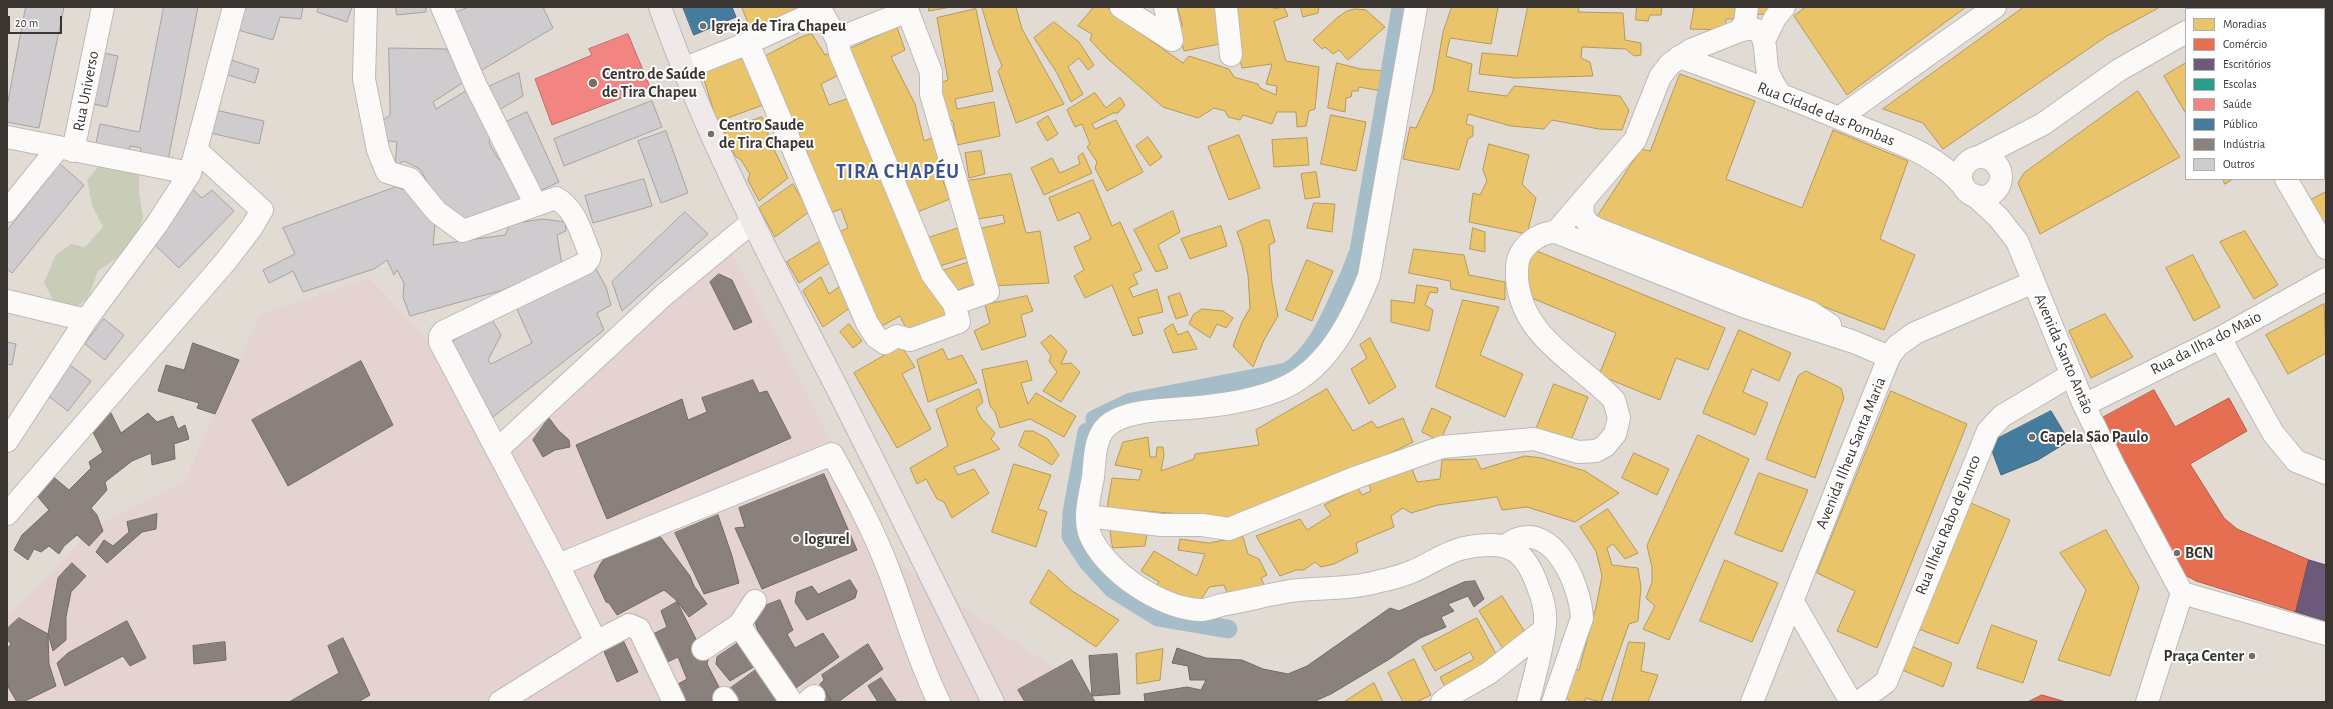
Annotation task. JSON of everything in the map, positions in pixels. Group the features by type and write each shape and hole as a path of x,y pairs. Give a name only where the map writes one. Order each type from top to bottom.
{"main road":[{"path":"660,7 683,69 752,222 866,445 993,702"}],"street":[{"name":"Rua Universo","path":"7,211 66,149 103,7"},
{"path":"7,441 86,320 156,224 190,173 234,7"},
{"path":"366,7 364,79 378,150 387,172 410,179 437,212 463,231 535,204 556,198 565,203 573,212 590,254 586,263 443,332 440,336 440,342 558,565 596,642"},
{"path":"442,7 475,84 535,204"},
{"path":"1121,7 1172,40 1165,7"},
{"path":"1226,7 1231,55"},
{"path":"1416,7 1369,276 1359,301 1343,330 1312,369 1282,388 1267,394 1204,407 1122,417 1107,427 1100,436 1096,448 1087,526 1095,544 1119,573 1129,582 1180,606 1202,610 1291,591 1359,587 1412,572 1461,549 1478,546 1505,546 1515,550 1528,562 1542,596 1545,609 1544,630 1528,702"},
{"path":"1739,31 1745,23 1747,7"},
{"path":"1764,40 1772,23 1784,7"},
{"path":"1839,118 1995,7"},
{"path":"683,69 748,43 820,8 837,40 840,53 932,274 954,304 958,322 910,340 897,336 885,343 876,337 867,323 748,43"},
{"path":"837,40 907,9 931,72 931,94 988,292 954,304"},
{"path":"1556,232 1635,140 1660,77 1679,57 1739,31 1746,29 1755,30 1760,32 1764,40 1768,71 1780,94"},
{"path":"2043,124 2004,166 1998,188 1988,195 1969,191 1961,174 1964,167 1976,158 2043,124 2119,70 2185,33"},
{"name":"Rua Cidade das Pombas","path":"1679,57 1780,94 1920,152 1945,167 1969,191"},
{"path":"7,137 190,173"},
{"path":"7,514 226,261 252,227 262,210 196,150"},
{"path":"1920,152 1944,159 1985,157 1996,164 2001,179"},
{"name":"Avenida Santo Antão","path":"2001,179 2017,241 2084,405 2115,468 2182,593"},
{"path":"2287,180 2326,248"},
{"name":"Avenida Santo Antão","path":"1969,191 1998,217 2017,241"},
{"path":"1583,200 1582,214 1590,226 1810,312 1854,342"},
{"path":"497,450 664,295 752,222"},
{"path":"1087,516 1161,525 1202,525 1229,529 1357,478 1442,447 1534,439 1578,452 1596,451 1605,446 1616,434 1618,426 1619,418 1614,400 1543,338 1529,316 1520,296 1517,271 1520,253 1532,240 1548,232 1556,232 1746,307 1854,342 1889,357"},
{"name":"Rua da Ilha do Maio","path":"2084,405 2220,338 2326,279"},
{"name":"Avenida Ilheu Santa Maria","path":"1752,702 1889,357 1897,346 1915,333 2034,282"},
{"path":"7,301 86,320"},
{"path":"2220,338 2274,433 2291,455 2296,461 2326,473"},
{"name":"Rua Ilhéu Rabo de Junco","path":"1859,702 1886,682 1988,431 2002,416 2071,375"},
{"path":"558,565 832,454 848,482 889,570 927,678 939,702"},
{"path":"1505,546 1515,539 1525,536 1542,540 1560,557 1576,585 1581,604 1582,618 1553,702"},
{"path":"2147,702 2182,593 2326,634"},
{"path":"703,649 739,625 755,601"},
{"path":"1792,602 1851,702"},
{"path":"739,625 804,699"},
{"path":"500,702 596,642 629,626 639,629 674,702"},
{"path":"1442,702 1451,695 1489,673 1544,630"}],"shaded area":[{"path":"723,235 894,560 1104,702 7,702 7,618 92,529 184,482 260,314 369,278 420,331 485,445"}],"green space":[{"path":"99,166 123,170 139,175 139,193 143,218 130,249 98,271 88,298 75,308 55,303 44,283 55,256 71,244 85,247 103,227 92,205 87,180"}],"building: Moradias":[{"path":"742,7 801,7 751,29"},
{"path":"929,7 951,7 929,11"},
{"path":"982,7 1016,7 1022,29 1064,104 1016,123 998,71 1002,66 993,44"},
{"path":"1094,7 1107,7 1113,13 1117,10 1133,28 1183,63 1189,56 1229,69 1234,77 1258,84 1260,88 1276,95 1277,86 1266,84 1272,64 1242,68 1237,48 1242,48 1233,7 1273,7 1274,9 1284,7 1288,16 1274,21 1286,61 1319,67 1315,109 1309,111 1306,126 1297,127 1296,112 1277,112 1272,124 1243,115 1240,120 1228,117 1225,111 1214,108 1198,118 1163,107 1108,59 1090,40 1092,34 1078,26"},
{"path":"1178,7 1219,7 1225,43 1184,51 1177,26 1182,26"},
{"path":"1301,7 1319,7 1318,13 1303,17"},
{"path":"1452,7 1498,7 1491,44 1450,38 1446,56 1472,64 1468,91 1507,96 1514,86 1620,96 1629,110 1622,130 1599,129 1552,120 1544,129 1511,126 1468,114 1466,124 1473,126 1473,136 1468,139 1459,170 1403,159 1410,127 1416,128 1433,91 1443,32"},
{"path":"1528,7 1579,7 1578,12 1623,13 1625,40 1641,43 1641,55 1634,56 1626,49 1582,47 1581,58 1590,62 1593,76 1516,78 1479,74 1482,53 1517,56"},
{"path":"1637,7 1662,7 1661,15 1650,15 1648,21 1636,20"},
{"path":"1683,7 1738,7 1737,19 1726,19 1725,30 1690,29 1694,8"},
{"path":"1753,7 1778,7 1776,13 1752,15"},
{"path":"1806,7 1966,7 1847,95 1794,16"},
{"path":"2024,7 2160,7 2107,36 1943,149 1923,123 1883,109"},
{"path":"976,9 993,91 955,99 957,109 994,102 1000,136 957,145 953,121 947,119 940,83 948,80 937,18"},
{"path":"1356,9 1366,10 1385,27 1348,60 1339,50 1333,54 1325,47 1322,49 1313,40 1338,17 1347,11"},
{"path":"1054,22 1079,42 1094,65 1088,70 1079,58 1068,67 1083,94 1071,102 1057,73 1034,38"},
{"path":"897,27 905,50 891,57 915,104 924,141 934,137 945,164 938,168 950,199 910,215 848,50"},
{"path":"812,34 825,55 829,53 837,76 821,84 829,105 849,98 952,317 908,332 900,316 878,328 834,234 848,228 841,209 825,215 765,56 801,37"},
{"path":"744,54 763,105 717,122 702,73"},
{"path":"1337,63 1361,69 1385,71 1382,91 1359,87 1358,91 1352,91 1351,97 1346,98 1345,112 1328,108"},
{"path":"2185,64 2185,112 2164,76"},
{"path":"1680,74 1755,101 1726,179 1802,208 1833,130 1908,161 1880,239 1915,255 1884,330 1596,218 1641,149 1650,151"},
{"path":"2138,91 2180,157 2040,234 2018,183 2024,173"},
{"path":"1095,93 1106,108 1120,97 1125,105 1118,113 1113,113 1092,124 1095,129 1116,120 1143,172 1107,191 1095,168 1097,162 1087,147 1090,144 1082,124 1075,127 1067,110"},
{"path":"1331,115 1366,122 1356,171 1321,164"},
{"path":"1048,116 1058,134 1047,141 1037,123"},
{"path":"762,117 768,130 768,137 788,178 759,201 748,180 750,174 741,160 735,156 724,131"},
{"path":"1239,135 1260,188 1229,200 1208,147"},
{"path":"1148,137 1162,157 1150,166 1136,146"},
{"path":"1307,138 1309,165 1274,167 1272,140"},
{"path":"1489,144 1529,155 1522,184 1536,198 1527,234 1469,222 1473,193 1480,195 1487,181 1483,170"},
{"path":"981,151 985,174 969,178 965,153"},
{"path":"1083,153 1092,173 1044,195 1031,168 1052,158 1060,173 1080,164 1078,157"},
{"path":"1316,172 1320,197 1305,199 1301,174"},
{"path":"1011,174 1026,233 1040,231 1049,283 991,286 977,229 1005,223 1003,215 971,220 967,181"},
{"path":"1093,180 1112,226 1120,222 1142,270 1133,274 1138,284 1129,288 1133,297 1157,289 1163,312 1138,318 1143,333 1133,336 1112,285 1085,298 1074,276 1084,270 1074,247 1091,239 1079,212 1058,221 1049,198"},
{"path":"2223,180 2231,180 2225,184"},
{"path":"793,184 809,212 775,237 759,208"},
{"path":"2326,192 2326,246 2303,204"},
{"path":"1314,203 1335,204 1332,232 1307,228"},
{"path":"1173,211 1180,232 1158,245 1168,268 1156,272 1134,230"},
{"path":"1264,220 1269,220 1275,242 1269,245 1272,283 1278,316 1264,340 1253,367 1233,346 1242,322 1250,308 1248,275 1242,246 1237,232"},
{"path":"1221,226 1227,246 1190,259 1181,239"},
{"path":"959,228 968,257 934,268 925,239"},
{"path":"1473,228 1485,232 1485,252 1470,249"},
{"path":"2245,231 2278,285 2254,299 2220,242"},
{"path":"821,241 831,262 799,283 787,262"},
{"path":"1414,249 1464,255 1469,275 1505,282 1505,300 1451,289 1450,281 1409,273"},
{"path":"1532,249 1725,328 1708,370 1676,358 1660,400 1599,375 1616,333 1515,291"},
{"path":"2193,255 2220,307 2194,321 2166,268"},
{"path":"1307,260 1333,271 1312,321 1286,310"},
{"path":"970,262 978,283 952,292 938,272"},
{"path":"821,277 829,294 843,284 854,305 823,327 803,291"},
{"path":"1417,285 1438,288 1437,293 1430,292 1425,305 1433,310 1429,331 1391,322 1391,300 1414,303"},
{"path":"1180,293 1188,315 1176,319 1168,297"},
{"path":"1027,296 1033,311 1021,315 1026,336 982,350 974,331 990,323 985,305"},
{"path":"1463,300 1499,307 1480,355 1523,374 1505,417 1436,387"},
{"path":"2324,304 2326,353 2288,374 2266,335"},
{"path":"1202,309 1223,311 1233,318 1226,328 1217,324 1210,338 1189,324 1193,315"},
{"path":"2105,314 2133,357 2091,378 2069,331"},
{"path":"849,324 862,341 853,348 840,332"},
{"path":"1173,324 1178,335 1188,331 1197,349 1173,353 1164,330"},
{"path":"1739,330 1791,353 1779,381 1752,369 1743,392 1768,403 1755,435 1703,413"},
{"path":"1051,335 1067,351 1061,364 1071,363 1080,372 1061,402 1043,391 1057,372 1049,361 1051,356 1041,343"},
{"path":"1370,338 1396,387 1369,404 1351,369 1367,358 1360,345"},
{"path":"901,346 915,367 902,374 931,429 897,448 854,373"},
{"path":"943,349 948,360 962,355 977,383 928,402 917,360"},
{"path":"1027,361 1032,380 1021,383 1028,404 1036,393 1076,416 1064,437 1030,419 1000,428 995,412 990,406 982,370"},
{"path":"1806,371 1841,388 1844,398 1815,478 1766,459 1798,376"},
{"path":"1554,384 1588,397 1569,446 1535,432"},
{"path":"979,389 983,402 976,408 981,418 995,433 991,439 1000,449 954,467 958,475 974,469 989,493 952,518 944,502 937,499 926,479 917,484 910,468 948,446 936,410"},
{"path":"1327,389 1353,431 1372,421 1377,428 1403,418 1413,442 1328,484 1231,518 1107,508 1112,478 1139,480 1142,470 1115,465 1123,442 1148,437 1150,457 1156,457 1157,447 1163,447 1164,455 1161,471 1194,459 1195,454 1259,445 1256,430"},
{"path":"1891,391 1967,424 1877,648 1837,631 1855,591 1817,573"},
{"path":"1432,408 1451,417 1440,441 1422,432"},
{"path":"1025,431 1033,431 1048,439 1059,455 1052,465 1019,446"},
{"path":"1698,435 1749,459 1669,640 1643,629 1655,606 1646,598 1652,582 1652,567 1647,546"},
{"path":"1634,453 1669,469 1657,495 1622,478"},
{"path":"1525,456 1542,458 1585,471 1619,493 1575,522 1527,507 1502,510 1497,497 1438,505 1411,513 1403,508 1391,516 1394,527 1356,543 1358,552 1334,564 1321,567 1315,562 1304,570 1296,570 1280,576 1256,536 1300,519 1307,530 1331,515 1324,505 1358,488 1362,495 1371,491 1369,484 1412,469 1417,482 1440,479 1442,460 1476,459 1481,469"},
{"path":"1014,464 1051,475 1038,509 1047,512 1036,547 992,532"},
{"path":"1759,473 1808,490 1782,552 1735,534"},
{"path":"1971,503 2010,520 1958,644 1916,628"},
{"path":"1608,509 1638,553 1625,559 1613,544 1607,548 1612,565 1638,568 1641,587 1638,621 1629,624 1601,702 1586,698 1584,702 1571,702 1563,694 1572,668 1579,670 1596,607 1602,576 1596,551 1580,527"},
{"path":"1110,529 1147,533 1145,546 1113,548"},
{"path":"2106,530 2139,587 2110,676 2058,660 2086,590 2060,553"},
{"path":"1243,537 1248,554 1259,559 1267,575 1261,578 1265,588 1231,603 1224,585 1209,587 1197,606 1155,588 1159,582 1141,571 1154,551 1197,576 1205,554 1178,550 1180,539 1208,543"},
{"path":"1725,560 1778,583 1752,642 1700,621"},
{"path":"1049,570 1072,591 1119,620 1096,647 1030,603"},
{"path":"1502,596 1527,635 1504,650 1479,611"},
{"path":"1477,618 1497,656 1480,665 1477,672 1446,689 1440,677 1474,659 1470,652 1435,671 1422,647"},
{"path":"1992,625 2037,641 2023,683 1977,668"},
{"path":"1629,642 1645,643 1641,671 1658,675 1648,702 1612,702"},
{"path":"1911,646 1952,663 1943,687 1902,670"},
{"path":"1163,649 1160,680 1137,684 1136,654"},
{"path":"1414,659 1431,695 1416,702 1403,702 1388,673"},
{"path":"1374,683 1383,702 1344,702"}],"building: Comércio":[{"path":"2154,390 2175,427 2229,398 2247,431 2190,464 2224,518 2237,529 2309,560 2296,612 2196,581 2185,575 2102,418"},
{"path":"2042,695 2066,702 2028,702"}],"building: Escritórios":[{"path":"2309,560 2326,565 2326,621 2296,612"}],"building: Escolas":[{"path":"2325,66 2326,66 2325,96"}],"building: Saúde":[{"name":"Centro de Saúde de Tira Chapeu","path":"628,34 650,87 552,125 535,79 592,55 589,49"}],"building: Público":[{"name":"Igreja de Tira Chapeu","path":"683,7 732,7 736,17 694,35"},
{"path":"2051,411 2069,441 2038,460 2001,475 1989,443"}],"building: Indústria":[{"path":"719,274 732,280 752,322 734,330 710,282"},
{"path":"193,343 239,360 215,414 197,408 199,403 158,391 166,365 184,370"},
{"path":"361,361 393,425 288,486 252,420"},
{"path":"753,380 759,393 767,391 791,438 607,519 576,445 682,399 688,420 707,412 702,398"},
{"path":"111,413 121,433 148,413 157,422 173,416 178,429 185,425 189,439 174,444 175,459 152,465 151,453 132,461 105,482 107,490 91,508 97,515 103,531 89,546 77,535 64,546 59,554 49,546 41,552 34,549 28,560 14,550 22,535 49,510 33,491 50,474 69,490 91,468 89,462 103,452 91,428"},
{"path":"549,418 558,430 569,440 570,447 555,450 543,457 533,440"},
{"name":"Iogurel","path":"824,474 857,550 762,589 735,528 745,527 739,508"},
{"path":"157,514 156,529 142,532 107,563 96,552 104,540 113,546 129,532 127,522"},
{"path":"718,515 732,556 739,583 704,594 675,533"},
{"path":"656,531 690,576 694,586 707,604 689,617 675,599 664,590 617,615 609,603 606,602 594,576 608,554 628,541 634,546"},
{"path":"72,563 86,576 71,592 66,617 66,640 53,651 48,634 58,578"},
{"path":"850,580 857,591 855,598 807,620 795,602 797,592 812,586 818,594"},
{"path":"1475,581 1484,599 1474,607 1468,596 1448,604 1454,611 1441,617 1446,627 1420,638 1388,660 1331,694 1313,702 1145,702 1144,694 1187,687 1201,690 1206,680 1190,680 1188,666 1172,663 1177,648 1206,658 1242,660 1263,669 1288,674 1307,666 1390,608 1399,611 1464,582"},
{"path":"780,600 793,630 787,634 795,648 823,633 839,657 793,690 762,644 753,616 761,607"},
{"path":"677,602 698,643 709,656 707,664 719,687 714,692 719,702 677,702 671,688 687,679 678,657 659,666 647,637 667,627 661,611"},
{"path":"19,618 48,634 49,664 56,686 23,702 17,702 7,685 7,649 11,644 7,639 7,629"},
{"path":"127,621 146,658 130,666 123,656 65,686 57,663 68,653"},
{"path":"343,638 370,695 358,702 289,702 339,673 328,646"},
{"path":"744,639 762,662 730,681 716,664 717,657"},
{"path":"623,640 638,672 617,682 603,649"},
{"path":"225,642 226,660 194,664 193,646"},
{"path":"868,644 883,669 838,702 832,702 820,684 824,680 822,675"},
{"path":"1117,654 1120,694 1092,696 1089,656"},
{"path":"1072,660 1095,702 1025,702 1018,690"},
{"path":"764,664 792,702 734,702 728,690"},
{"path":"881,678 897,702 878,702 868,686"},
{"path":"825,690 832,702 811,702"}],"building: Outros":[{"path":"26,7 64,7 39,128 7,122 7,107"},
{"path":"164,7 198,7 167,166 139,160 141,148 130,146 129,155 95,148 100,124 139,132"},
{"path":"245,7 303,7 301,19 280,17 273,40 238,30"},
{"path":"319,7 352,7 347,22 317,12"},
{"path":"396,7 426,7 426,12 397,15"},
{"path":"469,7 543,7 553,28 477,73 450,15"},
{"path":"389,48 447,49 464,82 433,102 436,109 469,89 492,132 489,143 499,160 504,156 524,200 460,222 441,207 420,169 404,161 395,166 397,142 382,140 382,121 390,115"},
{"path":"99,52 118,56 107,107 89,103"},
{"path":"225,58 259,69 255,83 221,73"},
{"path":"519,73 523,96 497,111 488,87"},
{"path":"652,101 662,127 564,166 554,139"},
{"path":"211,109 264,121 259,144 206,132"},
{"path":"527,112 559,182 537,192 506,122"},
{"path":"666,131 688,193 661,203 638,141"},
{"path":"60,164 84,185 12,273 7,269 7,231"},
{"path":"644,179 652,206 593,223 585,196"},
{"path":"189,186 202,198 212,190 234,211 179,268 152,242"},
{"path":"396,187 407,191 435,224 433,245 505,235 510,224 543,219 565,222 566,231 557,235 562,265 503,290 410,316 403,297 404,283 397,270 394,275 387,260 374,269 303,292 293,271 269,283 263,270 295,254 283,228"},
{"path":"685,212 708,234 622,311 612,282"},
{"path":"595,267 606,287 611,305 597,313 604,330 493,417 451,342 491,318 501,335 488,360 491,364 532,343 516,307"},
{"path":"104,319 124,335 105,360 85,344"},
{"path":"7,342 16,344 12,365 7,364"},
{"path":"70,365 91,381 68,411 47,395"}],"waterway":[{"path":"1388,85 1401,7"},
{"path":"1351,272 1359,251 1387,91"},
{"path":"1095,419 1131,402 1287,372 1309,353 1317,341 1325,328 1350,275"},
{"path":"1073,507 1087,432"},
{"path":"1072,512 1071,536 1088,562 1113,589 1158,617 1228,629"}],"place":[{"name":"Igreja de Tira Chapeu","path":"703,26"},
{"name":"Centro de Saúde de Tira Chapeu","path":"593,83"},
{"name":"Centro Saude de Tira Chapeu","path":"711,134"},
{"name":"Capela São Paulo","path":"2032,437"},
{"name":"Iogurel","path":"796,539"},
{"name":"BCN","path":"2177,553"},
{"name":"Praça Center","path":"2252,656"}],"district":[{"name":"TIRA CHAPÉU","path":"898,172"}]}
